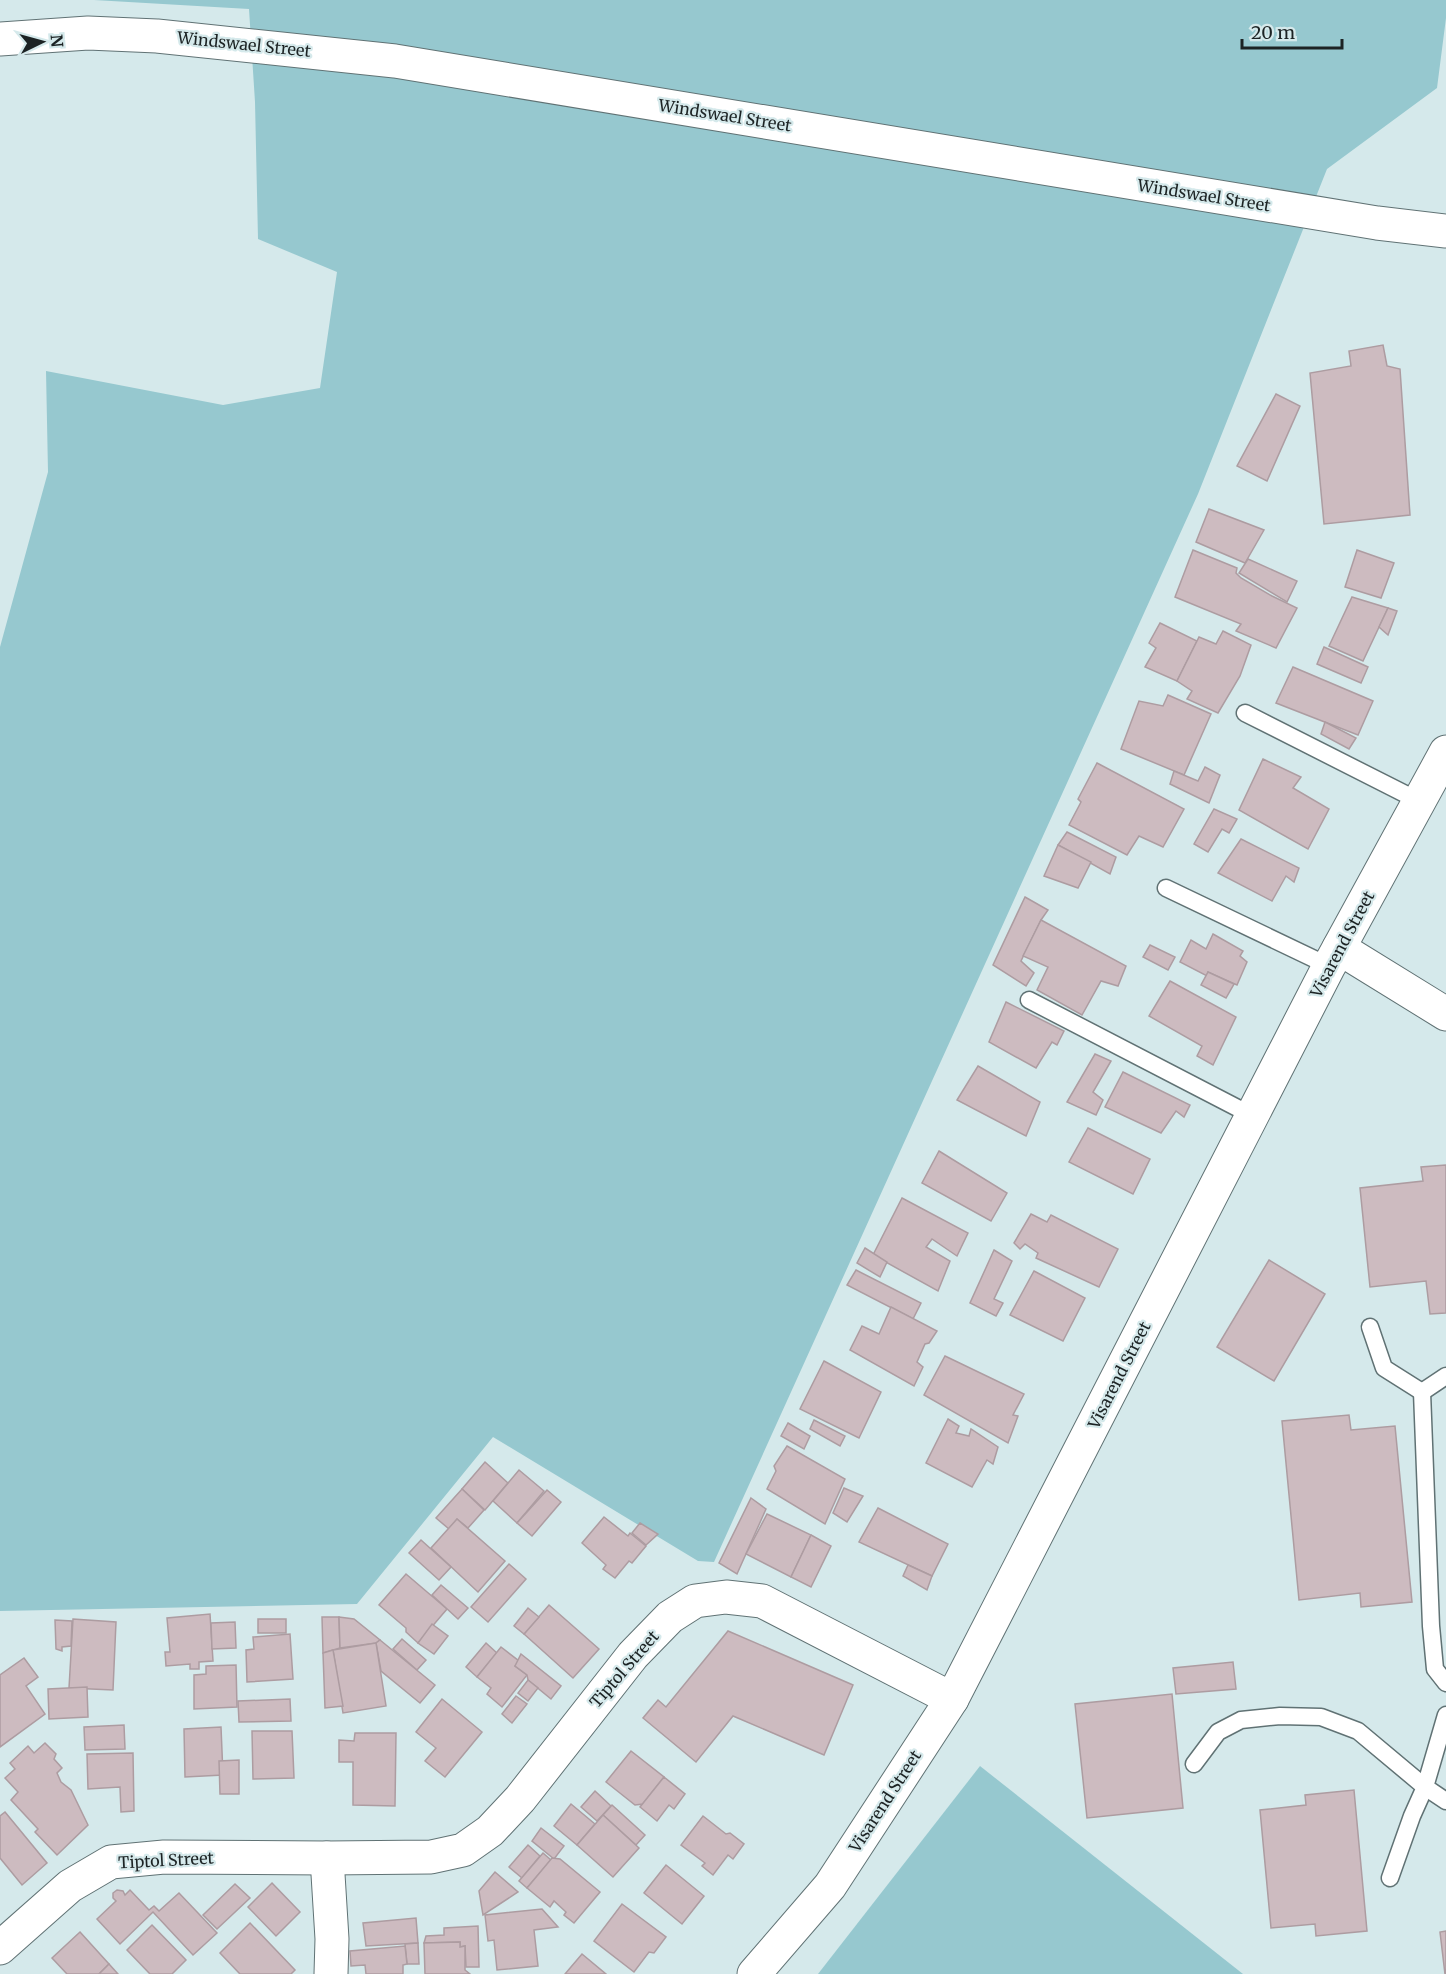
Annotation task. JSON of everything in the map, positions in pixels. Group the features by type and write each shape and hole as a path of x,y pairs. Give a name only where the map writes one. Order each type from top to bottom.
{"street":[{"name":"Windswael Street","path":"0,39 88,33 157,36 395,61 1344,218 1446,231"},
{"name":"Visarend Street","path":"754,1974 830,1886 952,1699 1334,957 1446,752"},
{"path":"1334,957 1446,1014"},
{"name":"Tiptol Street","path":"0,1948 70,1886 111,1862 164,1857 432,1857 463,1850 490,1831 520,1799 633,1655 670,1617 694,1602 726,1597 762,1601 952,1699"},
{"path":"327,1858 332,1939 331,1974"}],"lane":[{"path":"1245,713 1419,801"},
{"path":"1166,888 1334,957"},
{"path":"1029,1000 1253,1116"},
{"path":"1370,1327 1384,1368 1422,1392"},
{"path":"1422,1392 1446,1376"},
{"path":"1422,1392 1431,1626 1435,1669 1446,1683"},
{"path":"1390,1878 1425,1787 1446,1715"},
{"path":"1194,1764 1218,1732 1241,1720 1280,1716 1321,1717 1358,1731 1425,1787 1446,1801"}],"shaded area":[{"path":"94,0 1446,0 1446,18 1437,88 1327,169 1198,494 714,1562 698,1561 493,1437 357,1604 0,1611 0,647 48,472 46,371 223,405 320,388 337,272 258,239 255,102 249,9"},
{"path":"980,1766 1243,1974 818,1974"}],"building":[{"path":"1383,345 1387,366 1400,369 1410,515 1324,524 1310,373 1351,366 1349,351"},
{"path":"1276,394 1300,406 1267,481 1237,466"},
{"path":"1209,509 1264,530 1245,563 1196,542"},
{"path":"1193,550 1237,568 1236,573 1241,578 1297,608 1276,648 1236,631 1241,624 1175,597"},
{"path":"1357,550 1394,563 1381,598 1345,587"},
{"path":"1248,559 1297,581 1287,602 1239,573"},
{"path":"1352,597 1388,608 1363,661 1329,646"},
{"path":"1388,608 1397,611 1388,635 1379,627"},
{"path":"1160,623 1197,641 1177,681 1145,667 1156,648 1149,643"},
{"path":"1223,631 1251,645 1240,676 1218,713 1187,699 1192,691 1177,681 1199,637 1216,644"},
{"path":"1324,647 1368,667 1361,683 1317,664"},
{"path":"1293,667 1373,701 1358,735 1276,703"},
{"path":"1168,695 1211,714 1184,775 1121,749 1139,701 1163,706"},
{"path":"1325,722 1356,738 1349,749 1321,734"},
{"path":"1263,759 1301,777 1293,788 1329,809 1308,849 1239,810"},
{"path":"1097,763 1184,809 1163,847 1139,836 1127,855 1069,825 1081,802 1078,799"},
{"path":"1205,767 1220,775 1209,803 1170,784 1174,771 1198,781"},
{"path":"1214,809 1237,819 1229,833 1222,829 1208,852 1194,844"},
{"path":"1067,832 1116,857 1110,874 1058,845"},
{"path":"1241,839 1299,868 1294,882 1286,876 1272,901 1218,873"},
{"path":"1058,845 1091,862 1078,888 1044,876"},
{"path":"1025,897 1048,910 1021,961 1034,973 1026,986 993,965"},
{"path":"1041,920 1126,966 1118,986 1101,981 1082,1015 1037,990 1048,967 1023,956"},
{"path":"1213,934 1243,951 1240,956 1247,962 1237,985 1208,972 1207,976 1180,962 1191,940 1206,949"},
{"path":"1150,945 1175,957 1168,970 1143,957"},
{"path":"1208,972 1234,984 1226,998 1201,985"},
{"path":"1170,981 1236,1017 1213,1065 1197,1056 1202,1046 1149,1016"},
{"path":"1006,1002 1064,1031 1057,1045 1052,1042 1036,1068 989,1042"},
{"path":"1095,1054 1111,1061 1093,1092 1103,1100 1096,1115 1067,1102"},
{"path":"978,1066 1040,1102 1026,1136 957,1100"},
{"path":"1123,1072 1190,1105 1184,1117 1176,1111 1161,1133 1105,1107"},
{"path":"1088,1128 1150,1159 1133,1194 1069,1162"},
{"path":"939,1151 1007,1193 991,1221 922,1183"},
{"path":"1446,1165 1446,1313 1430,1314 1426,1281 1370,1287 1360,1188 1423,1181 1421,1167"},
{"path":"902,1198 968,1233 957,1256 932,1239 926,1247 950,1261 938,1291 873,1255"},
{"path":"1031,1214 1047,1222 1051,1215 1118,1249 1099,1287 1036,1258 1038,1253 1025,1244 1020,1249 1014,1243"},
{"path":"865,1248 887,1262 880,1277 857,1263"},
{"path":"994,1250 1012,1261 994,1299 1003,1303 996,1316 970,1303"},
{"path":"1269,1260 1325,1294 1274,1381 1217,1347"},
{"path":"856,1270 921,1303 913,1319 847,1285"},
{"path":"1034,1271 1085,1298 1063,1341 1010,1315"},
{"path":"891,1307 937,1331 929,1343 925,1344 917,1362 923,1367 914,1386 850,1350 862,1326 879,1334"},
{"path":"945,1356 1024,1394 1013,1415 1018,1416 1008,1443 924,1395"},
{"path":"824,1361 881,1392 859,1438 800,1409"},
{"path":"1349,1415 1351,1430 1395,1426 1412,1602 1361,1607 1360,1593 1299,1600 1282,1421"},
{"path":"948,1419 959,1426 956,1433 969,1436 971,1429 998,1447 993,1464 987,1460 972,1487 926,1463"},
{"path":"814,1420 845,1436 840,1446 810,1429"},
{"path":"788,1423 810,1436 804,1449 781,1436"},
{"path":"787,1446 845,1479 825,1524 767,1489 776,1471 774,1466"},
{"path":"485,1462 508,1483 485,1510 462,1489"},
{"path":"519,1470 544,1491 517,1523 493,1501"},
{"path":"844,1488 863,1496 847,1522 833,1513"},
{"path":"462,1489 484,1510 468,1528 457,1519 449,1529 436,1518"},
{"path":"547,1490 561,1502 532,1536 517,1523"},
{"path":"751,1498 766,1509 737,1574 719,1563"},
{"path":"878,1508 948,1544 932,1576 859,1542"},
{"path":"767,1514 811,1535 791,1577 746,1554"},
{"path":"604,1517 628,1536 630,1533 646,1546 615,1578 603,1569 606,1565 582,1543"},
{"path":"457,1519 505,1561 478,1592 431,1548"},
{"path":"640,1523 658,1534 646,1545 632,1533"},
{"path":"811,1535 831,1546 811,1587 791,1577"},
{"path":"421,1540 451,1567 439,1580 409,1553"},
{"path":"509,1564 526,1579 488,1622 471,1607"},
{"path":"908,1565 932,1576 927,1590 903,1576"},
{"path":"406,1574 447,1609 418,1643 406,1632 406,1628 379,1605"},
{"path":"441,1585 468,1608 458,1619 432,1595"},
{"path":"549,1605 599,1649 573,1678 524,1634"},
{"path":"528,1608 539,1617 524,1634 514,1626"},
{"path":"210,1614 213,1661 199,1662 199,1669 190,1669 190,1664 166,1666 165,1652 170,1652 167,1618"},
{"path":"322,1617 339,1617 340,1648 323,1653"},
{"path":"339,1617 354,1619 380,1640 376,1643 340,1648"},
{"path":"73,1619 116,1622 113,1690 69,1688"},
{"path":"258,1619 286,1619 286,1633 258,1633"},
{"path":"55,1620 72,1621 71,1646 62,1647 62,1651 56,1649"},
{"path":"235,1622 236,1648 212,1649 211,1623"},
{"path":"432,1624 448,1636 434,1654 418,1643"},
{"path":"728,1631 853,1685 824,1755 733,1716 696,1762 643,1718 658,1700 666,1707"},
{"path":"290,1634 293,1679 247,1682 246,1650 254,1649 253,1637"},
{"path":"402,1639 426,1660 417,1670 393,1649"},
{"path":"380,1640 435,1685 420,1703 381,1671 376,1643"},
{"path":"376,1643 386,1706 343,1713 333,1650"},
{"path":"486,1643 497,1653 477,1677 466,1667"},
{"path":"501,1647 519,1661 515,1666 527,1675 502,1707 487,1694 491,1688 477,1677"},
{"path":"333,1650 343,1706 325,1708 323,1653"},
{"path":"521,1654 561,1686 551,1699 515,1666"},
{"path":"24,1658 38,1677 26,1686 45,1714 0,1747 0,1675"},
{"path":"1233,1662 1236,1689 1176,1694 1173,1668"},
{"path":"236,1665 237,1707 194,1709 194,1675 206,1674 206,1666"},
{"path":"528,1680 538,1688 528,1701 518,1693"},
{"path":"87,1687 88,1717 49,1719 48,1689"},
{"path":"1172,1694 1183,1808 1087,1818 1075,1704"},
{"path":"516,1696 527,1704 512,1723 502,1714"},
{"path":"290,1699 291,1721 239,1722 238,1701"},
{"path":"442,1699 482,1732 445,1777 425,1761 436,1748 416,1732"},
{"path":"124,1725 125,1749 85,1750 84,1727"},
{"path":"221,1727 223,1775 185,1777 184,1729"},
{"path":"252,1731 292,1731 294,1778 253,1779"},
{"path":"355,1733 396,1733 395,1806 353,1805 353,1762 339,1762 339,1740 354,1741"},
{"path":"45,1743 56,1754 54,1759 62,1768 57,1773 61,1782 71,1790 88,1825 57,1855 35,1832 38,1829 11,1800 18,1792 5,1778 15,1769 10,1763 28,1746 34,1753"},
{"path":"631,1751 664,1777 643,1804 635,1805 606,1782"},
{"path":"133,1753 134,1811 121,1812 120,1787 88,1789 87,1754"},
{"path":"239,1760 239,1794 220,1794 219,1761"},
{"path":"664,1777 685,1794 674,1809 669,1805 657,1821 640,1807"},
{"path":"1354,1790 1367,1931 1316,1936 1315,1924 1271,1928 1260,1810 1306,1805 1305,1795"},
{"path":"595,1791 611,1806 597,1821 581,1807"},
{"path":"571,1804 595,1824 577,1845 554,1826"},
{"path":"612,1805 645,1835 636,1845 603,1815"},
{"path":"5,1812 47,1863 22,1885 0,1858 0,1816"},
{"path":"603,1815 639,1848 613,1877 577,1845"},
{"path":"703,1816 726,1834 730,1833 744,1844 733,1859 728,1855 713,1875 702,1866 705,1863 681,1845"},
{"path":"541,1828 564,1846 554,1859 532,1841"},
{"path":"528,1845 540,1856 522,1878 509,1867"},
{"path":"543,1853 551,1860 527,1888 519,1881"},
{"path":"552,1858 560,1859 600,1892 574,1923 564,1915 566,1912 554,1901 550,1907 527,1888"},
{"path":"666,1865 704,1896 682,1924 644,1893"},
{"path":"495,1872 518,1892 483,1915 479,1891"},
{"path":"272,1883 300,1912 276,1936 248,1907"},
{"path":"235,1884 250,1898 217,1929 203,1915"},
{"path":"117,1890 123,1891 125,1895 130,1890 149,1910 154,1906 159,1911 179,1893 217,1933 193,1955 153,1912 120,1944 97,1919 116,1901 113,1893"},
{"path":"622,1904 666,1937 654,1953 649,1952 634,1972 594,1941"},
{"path":"542,1909 558,1927 534,1930 538,1966 497,1970 494,1940 488,1941 485,1915"},
{"path":"416,1918 418,1943 366,1946 363,1923"},
{"path":"250,1923 295,1970 291,1974 240,1974 220,1953"},
{"path":"152,1925 186,1960 172,1974 150,1974 127,1950"},
{"path":"478,1926 479,1967 466,1967 465,1946 460,1947 460,1942 424,1943 426,1936 444,1935 444,1928"},
{"path":"1446,1931 1446,1974 1445,1974 1440,1932"},
{"path":"80,1932 109,1964 99,1974 67,1974 52,1958"},
{"path":"460,1942 460,1947 465,1946 465,1970 470,1974 425,1974 424,1943"},
{"path":"418,1943 419,1964 407,1964 405,1944"},
{"path":"405,1946 407,1964 403,1965 403,1974 366,1974 365,1965 351,1966 350,1951"},
{"path":"582,1954 606,1974 565,1974"},
{"path":"109,1964 118,1974 99,1974"}]}
